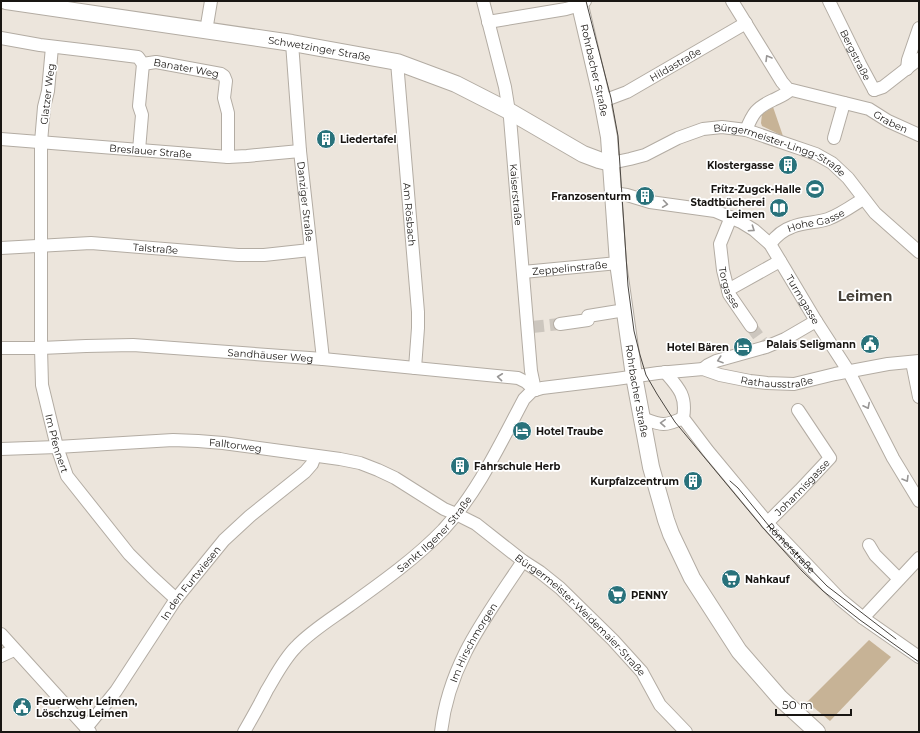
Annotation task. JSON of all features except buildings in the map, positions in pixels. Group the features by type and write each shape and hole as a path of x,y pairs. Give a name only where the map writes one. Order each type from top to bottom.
{"main road":[{"name":"Schwetzinger Straße","path":"6,1 292,43 397,62 456,84 509,111 583,154 612,163"},
{"name":"Rohrbacher Straße","path":"582,2 609,137 618,263 634,376 651,467 666,520 692,578 739,651 780,698 817,732"}],"street":[{"path":"206,31 211,1"},
{"name":"Kaiserstraße","path":"483,1 505,87 509,111 522,272 530,327 531,371 535,390"},
{"path":"732,1 784,86 790,90 757,110 746,130"},
{"name":"Bergstraße","path":"829,1 874,90 863,107"},
{"path":"488,22 566,9 582,2"},
{"name":"Hildastraße","path":"602,100 627,92 746,24"},
{"path":"907,69 908,60 919,28"},
{"name":"Banater Weg","path":"1,38 40,46 138,57 143,64 156,62 218,72 223,75 226,82 224,98 228,114 228,157"},
{"name":"Danziger Straße","path":"292,43 300,151 323,359"},
{"name":"Glatzer Weg","path":"41,245 41,142 52,47"},
{"path":"874,90 883,87 919,59"},
{"name":"Am Rösbach","path":"397,62 418,312 416,368"},
{"path":"139,150 142,115 139,106 143,64"},
{"name":"Graben","path":"790,90 863,107 873,111 894,124 919,134"},
{"path":"834,138 844,103"},
{"name":"Bürgermeister-Lingg-Straße","path":"612,163 645,154 678,138 703,129 722,127 746,130 810,152 829,161 848,178 882,220 919,252"},
{"name":"Breslauer Straße","path":"1,139 228,157 300,151"},
{"name":"Turmgasse","path":"613,193 627,195 650,202 715,211 741,222 754,230 770,244 849,372 893,458 919,501"},
{"name":"Hohe Gasse","path":"770,244 777,236 793,226 828,219 847,209 863,198"},
{"name":"Torgasse","path":"732,217 720,244 723,270 728,290 751,326"},
{"name":"Talstraße","path":"1,248 98,243 244,255 264,255 310,250"},
{"name":"Im Pfennert","path":"41,245 42,385 56,447 67,476 129,554 176,599"},
{"path":"728,290 780,261"},
{"name":"Zeppelinstraße","path":"522,272 618,263"},
{"path":"560,324 588,320 588,316 624,310"},
{"path":"703,369 716,361 785,339 816,320"},
{"name":"Sandhäuser Weg","path":"1,348 133,345 323,359 518,378 526,382 535,390"},
{"path":"915,362 919,397"},
{"name":"Rathausstraße","path":"634,376 703,369 720,375 750,381 794,384 888,364 915,362"},
{"path":"642,418 663,425 671,424 683,418 684,400 681,391 665,372"},
{"path":"535,390 634,376"},
{"name":"Sankt Ilgener Straße","path":"244,732 275,676 296,647 314,631 389,577 420,551 456,514 489,465 524,399 535,390"},
{"name":"Johannisgasse","path":"765,520 800,490 830,458 798,410"},
{"name":"Römerstraße","path":"683,418 765,520 840,599 863,618 919,657"},
{"name":"Falltorweg","path":"1,449 173,440 223,443 340,459 360,463 395,478 444,509 456,514"},
{"name":"In den Furtwiesen","path":"88,730 116,691 176,599 224,540 250,516 305,472 312,464 315,456"},
{"name":"Bürgermeister-Weidemaier-Straße","path":"456,514 476,524 560,588 614,640 642,672 660,705 686,732"},
{"path":"869,545 875,555 899,579"},
{"path":"863,618 919,558"},
{"name":"Im Hirschmorgen","path":"441,732 443,714 460,661 476,630 523,561"},
{"path":"1,634 7,653 88,730"}],"shaded area":[{"path":"773,107 783,136 762,126 762,114"},
{"path":"869,640 891,657 830,721 807,702"}],"tunnel":[{"path":"532,327 560,324"},
{"path":"751,326 764,344"}],"tram line":[{"path":"586,1 611,98 618,136 628,286 634,331 646,375 675,422 764,529 802,571 823,591 860,620 919,662"},
{"path":"730,481 738,488 769,526 827,586 896,639"}],"place":[{"name":"Liedertafel","path":"326,139"},
{"name":"Klostergasse","path":"788,165"},
{"name":"Fritz-Zugck-Halle","path":"815,189"},
{"name":"Franzosenturm","path":"645,196"},
{"name":"Stadtbücherei Leimen","path":"779,208"},
{"name":"Palais Seligmann","path":"870,344"},
{"name":"Hotel Bären","path":"743,347"},
{"name":"Hotel Traube","path":"522,431"},
{"name":"Fahrschule Herb","path":"460,466"},
{"name":"Kurpfalzcentrum","path":"693,481"},
{"name":"Nahkauf","path":"731,579"},
{"name":"PENNY","path":"617,595"},
{"name":"Feuerwehr Leimen, Löschzug Leimen","path":"22,707"}],"district":[{"name":"Leimen","path":"865,296"}]}
